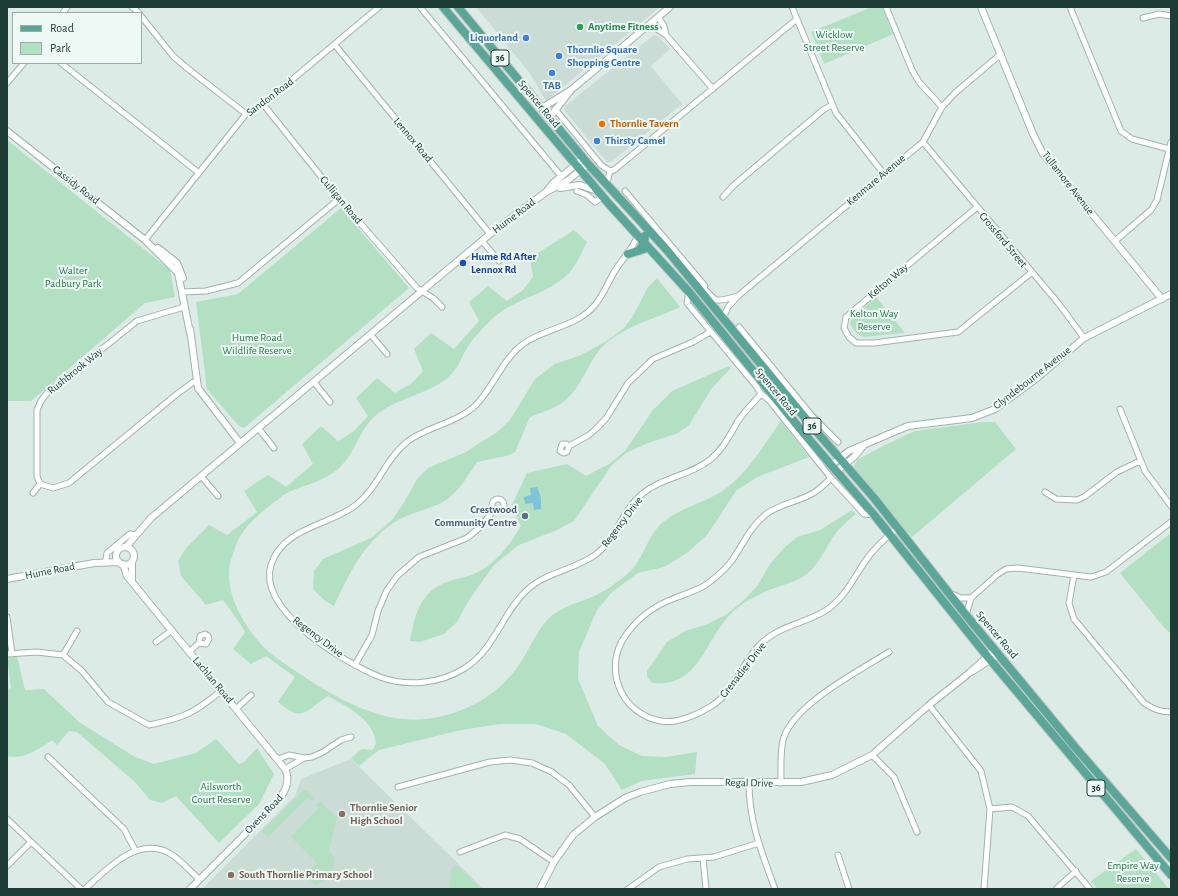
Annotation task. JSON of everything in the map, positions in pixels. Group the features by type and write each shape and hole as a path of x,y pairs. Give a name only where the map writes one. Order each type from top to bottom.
{"main road":[{"name":"Spencer Road","path":"443,7 600,194 638,234 689,292 712,329 833,471 875,516 1022,699 1171,875"},
{"name":"Spencer Road","path":"458,7 586,161 679,260 695,285 744,345 812,420 947,592 1120,800 1171,858"},
{"path":"490,46 489,54 522,94 525,105"},
{"path":"606,183 611,194 642,228 645,235 640,249"},
{"path":"628,254 640,249 648,251 674,282 681,284"},
{"path":"679,260 673,268 711,314 712,329"},
{"path":"921,558 917,558 916,561 946,600 948,608"},
{"path":"1012,671 1012,677 1021,689 1022,699"},
{"path":"1120,800 1135,824 1132,830"}],"street":[{"name":"Sandon Road","path":"145,240 246,114 263,104 379,7"},
{"path":"420,7 562,176"},
{"path":"542,108 571,90 670,7"},
{"path":"792,7 832,105 842,122 884,174"},
{"path":"886,7 912,70 919,82 942,108"},
{"name":"Tullamore Avenue","path":"982,7 1043,154 1162,299"},
{"path":"1070,7 1121,131 1132,139 1169,149"},
{"path":"1143,18 1159,14 1171,16"},
{"path":"142,17 174,56 246,114"},
{"path":"658,18 664,26 666,35"},
{"path":"606,183 610,170 614,170 797,19"},
{"path":"652,22 666,35 713,89"},
{"name":"Lennox Road","path":"335,45 490,234"},
{"name":"Kenmare Avenue","path":"723,319 728,307 738,296 922,142 942,108 955,93 1001,54"},
{"path":"7,82 23,64"},
{"path":"62,64 199,173"},
{"path":"550,117 571,90"},
{"name":"Culligan Road","path":"263,104 339,199 417,288 424,291"},
{"path":"723,197 733,186 823,110 832,105"},
{"name":"Spencer Road","path":"555,109 601,165 610,170"},
{"name":"Cassidy Road","path":"7,131 145,240 178,263 184,292 196,382 202,394 242,442"},
{"name":"Crossford Street","path":"922,142 976,208 1059,304 1084,338"},
{"path":"1115,241 1151,210 1157,200 1171,142"},
{"name":"Hume Road","path":"554,189 586,161"},
{"name":"Hume Road","path":"7,579 94,563 117,555 121,549 126,547 151,518 424,291 490,234 546,192 553,183 562,176 578,168"},
{"name":"Hume Road","path":"546,192 572,185 580,185 600,194"},
{"name":"Spencer Road","path":"625,190 679,260 705,286"},
{"path":"577,191 588,195 595,202 600,194"},
{"path":"184,292 206,291 231,286 238,283 339,199"},
{"name":"Kelton Way","path":"976,208 846,317 844,328 849,337 856,343 874,343 958,332 1031,273"},
{"name":"Regency Drive","path":"638,234 635,244 615,270 601,297 590,310 576,320 535,337 524,344 504,363 491,385 475,405 466,412 419,434 408,441 389,460 368,493 360,502 337,517 311,526 299,533 280,549 274,558 270,573 270,582 280,604 290,618 303,629 355,664 392,681 413,683 443,678 465,669 490,646 512,606 530,587 546,577 584,561 598,553 612,537 632,504 643,493 657,484 687,473 708,461 723,446 749,406 761,394"},
{"name":"Hume Road","path":"482,241 499,261"},
{"name":"Kenmare Avenue","path":"695,285 704,289 714,301 719,302 738,296"},
{"path":"424,291 442,307"},
{"name":"Cassidy Road","path":"184,292 184,307 190,333"},
{"name":"Glyndebourne Avenue","path":"833,471 843,461 849,451 908,426 972,418 996,409 1037,378 1084,338 1171,294"},
{"name":"Rushbrook Way","path":"40,484 36,476 37,410 47,393 137,321 184,307"},
{"name":"Spencer Road","path":"739,327 812,420 838,442"},
{"path":"569,446 589,435 598,427 606,418 628,382 653,359 693,342 712,329"},
{"name":"Spencer Road","path":"712,329 761,394 769,400 833,471"},
{"path":"371,335 387,354"},
{"path":"744,345 755,346"},
{"path":"33,493 40,484 53,488 70,483 177,394 192,383 196,382"},
{"path":"314,382 330,402"},
{"path":"1120,409 1140,461 1151,480 1171,506"},
{"path":"259,429 274,448"},
{"path":"1045,492 1056,499 1077,500 1084,497 1116,472 1140,461"},
{"name":"Grenadier Drive","path":"833,471 815,492 778,507 766,514 747,534 731,562 723,571 703,587 664,602 636,622 622,641 615,657 617,683 630,706 642,716 662,722 684,719 712,706 726,694 755,650 768,638 783,628 824,611 840,599 876,547 889,534 898,528"},
{"path":"202,476 218,496"},
{"path":"355,664 372,635 378,611 387,590 397,576 419,557 467,538 479,528 494,510"},
{"path":"966,615 971,598 1006,569 1018,568 1091,577 1106,572 1171,522"},
{"path":"106,559 107,553 117,544 130,534 137,534"},
{"name":"Hume Road","path":"94,563 132,562 134,557 132,551 137,534"},
{"path":"126,547 132,551"},
{"path":"117,555 121,563"},
{"path":"132,562 130,574 132,582"},
{"name":"Lachlan Road","path":"121,563 127,576 285,769"},
{"path":"1074,575 1069,603 1074,619 1144,702 1152,709 1162,712 1171,712"},
{"path":"947,592 961,598 971,598"},
{"path":"7,617 10,654 37,652 63,655 82,671 108,702 149,725 188,715 202,707 221,691"},
{"path":"156,642 172,630"},
{"path":"63,655 77,631"},
{"name":"Lachlan Road","path":"189,652 199,643"},
{"path":"782,783 781,760 783,739 803,708 889,652"},
{"name":"Regal Drive","path":"540,889 554,862 574,836 595,817 625,798 654,787 692,782 782,783 814,780 850,768 872,755 929,705 997,652"},
{"name":"Lachlan Road","path":"236,709 251,695"},
{"path":"929,705 982,771 990,809 984,889"},
{"path":"278,759 289,755 304,758 312,757 323,752 341,740 351,737"},
{"path":"872,755 894,777 917,832"},
{"path":"48,757 124,830 135,850"},
{"path":"285,769 304,758"},
{"path":"398,788 490,762 510,760 532,763 552,772 569,785 595,817"},
{"name":"Ovens Road","path":"190,889 278,801 285,792 288,782 288,774 285,769"},
{"path":"749,783 751,815 775,889"},
{"path":"990,809 1012,807 1028,816 1090,889"},
{"path":"7,819 81,889"},
{"path":"460,852 505,835 520,839 554,862"},
{"path":"7,866 31,842"},
{"path":"628,889 659,866 674,861 735,852 759,843"},
{"path":"85,889 112,864 135,850 159,849 171,854 199,879"},
{"path":"838,855 850,889"},
{"path":"702,858 706,889"},
{"path":"1056,889 1076,871"}],"shaded area":[{"name":"Thornlie Square Shopping Centre","path":"476,7 660,7 546,101 529,72"},
{"path":"654,35 658,36 670,49 651,66 682,104 611,162 607,162 564,110 565,106"},
{"name":"Thornlie Senior High School","path":"351,759 484,889 202,889 295,796 301,779"}],"green space":[{"name":"Wicklow Street Reserve","path":"872,7 882,7 893,34 824,64 811,32"},
{"name":"Walter Padbury Park","path":"7,140 170,270 175,297 145,303 31,401 7,401"},
{"name":"Hume Road Wildlife Reserve","path":"341,208 409,288 244,428 239,426 207,389 196,302 238,294"},
{"path":"574,230 587,242 576,263 568,274 550,287 511,306 492,319 473,339 453,373 442,382 434,387 391,405 375,416 365,428 349,456 333,473 321,480 285,494 266,508 249,524 239,538 233,553 229,571 230,585 234,600 248,628 268,651 313,683 332,694 371,712 412,720 433,718 461,711 486,698 507,680 524,657 540,629 552,615 565,607 595,596 617,583 637,563 656,529 660,525 675,514 717,494 734,482 749,466 781,421 809,457 757,477 736,491 707,535 688,552 664,567 638,573 612,592 597,610 579,652 578,679 598,726 619,745 642,756 666,757 697,752 695,774 641,781 622,790 605,764 566,734 536,724 500,724 461,730 379,750 359,766 351,758 362,749 372,750 376,744 374,735 365,721 351,709 328,696 309,710 299,713 293,712 278,702 295,677 266,656 251,664 233,649 245,632 239,622 223,600 206,605 181,576 178,561 186,548 209,525 227,535 257,512 244,491 268,475 286,487 313,464 302,444 321,426 338,441 354,431 368,416 356,398 377,378 395,393 412,383 423,371 414,349 431,333 454,349 479,321 469,302 488,286 507,301 523,290 533,277 530,258"},
{"path":"657,278 680,307 623,331 606,343 594,357 581,381 570,396 555,407 530,417 515,452 510,455 477,462 461,485 447,500 398,520 382,531 358,560 345,582 334,606 324,600 313,589 314,571 323,559 371,538 392,520 405,501 417,479 428,468 464,453 496,433 510,420 535,379 555,364 581,355 605,342 624,328 633,316 648,287"},
{"name":"Kelton Way Reserve","path":"876,297 905,333 864,337 853,330 850,323 853,317"},
{"path":"729,366 731,368 712,388 689,425 678,433 648,443 626,453 611,466 574,521 557,530 519,545 494,565 469,600 457,622 444,634 420,642 410,641 413,624 419,608 428,594 442,584 451,580 480,571 503,552 521,526 511,507 527,473 567,464 586,476 609,464 625,451 653,410 672,391"},
{"path":"983,422 995,422 1016,449 912,537 886,510 884,503 854,467 857,460 915,431"},
{"path":"852,510 856,514 838,530 813,569 795,581 772,589 743,603 733,611 720,627 699,661 690,671 680,678 668,683 652,683 647,676 647,671 667,642 685,631 708,624 727,614 745,599 758,585 770,564 784,548 797,537 820,530"},
{"path":"1171,533 1171,634 1120,573"},
{"name":"Ailsworth Court Reserve","path":"17,656 25,690 44,689 79,722 135,757 154,764 196,753 216,739 239,764 244,762 257,748 274,774 259,804 219,843 176,796 162,803 150,800 136,783 77,732 69,731 57,745 52,740 31,753 13,757 7,756 7,689 11,688 7,659"},
{"path":"303,791 307,791 313,797 313,801 307,798 268,837 261,832"},
{"path":"321,801 324,806 337,817 329,851 335,858 330,875 324,882 315,885 305,875 317,863 291,837 318,809 322,807 318,808 316,805"},
{"name":"Empire Way Reserve","path":"1136,849 1169,889 1097,889 1091,881"},
{"path":"455,864 481,889 449,889 451,870"}],"water":[{"path":"537,487 541,498 541,509 534,510 533,503 525,504 524,497 531,495 530,488"}],"place":[{"name":"Anytime Fitness","path":"580,27"},
{"name":"Liquorland","path":"526,38"},
{"name":"Thornlie Square Shopping Centre","path":"559,56"},
{"name":"TAB","path":"552,73"},
{"name":"Thornlie Tavern","path":"602,124"},
{"name":"Thirsty Camel","path":"597,141"},
{"name":"Hume Rd After Lennox Rd","path":"463,263"},
{"name":"Crestwood Community Centre","path":"525,516"},
{"name":"Thornlie Senior High School","path":"342,814"},
{"name":"South Thornlie Primary School","path":"231,875"}]}
